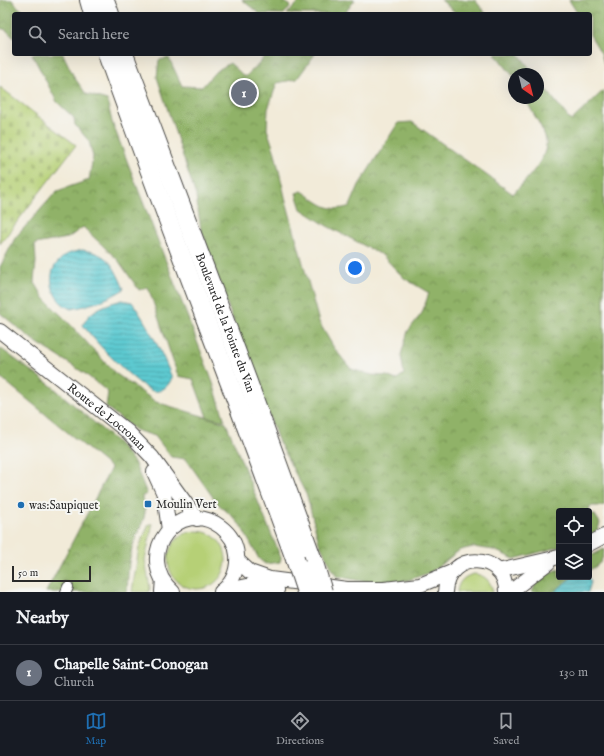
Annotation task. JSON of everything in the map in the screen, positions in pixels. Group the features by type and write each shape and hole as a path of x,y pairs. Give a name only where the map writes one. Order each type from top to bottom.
{"highway":[{"path":"89,0 92,12"},
{"path":"105,0 109,12"},
{"name":"Boulevard de la Pointe du Van","path":"108,56 213,340 249,431 306,592"},
{"name":"Boulevard de la Pointe du Van","path":"125,56 248,382 314,563 323,592"}],"main road":[{"name":"Route de Locronan","path":"0,331 128,432 152,457 197,518"},
{"name":"Route de Locronan","path":"0,342 97,415 141,454 156,474 162,486 169,530"},
{"path":"173,592 160,578 157,569 157,551 160,542 169,530 182,522 197,518 211,521 226,531 233,540 237,550 238,561 233,578 222,591"},
{"path":"592,542 604,536"},
{"path":"498,571 555,559"},
{"path":"510,592 555,559"},
{"path":"238,561 250,572 270,579 346,589 384,589 426,584 452,572 464,563 473,561 491,565 498,571 505,583 506,592"},
{"path":"445,592 446,582 452,572"},
{"path":"222,591 252,585 288,592"}],"street":[{"path":"160,578 160,592"}],"green space":[{"path":"0,0 12,0 19,8 26,12 12,12 12,36 6,30 0,28"},
{"path":"242,0 282,0 291,6 286,12 257,12"},
{"path":"301,0 355,0 346,12 289,12"},
{"path":"441,0 475,0 484,12 455,12"},
{"path":"569,0 604,0 604,64 601,53 592,38 592,12 577,12"},
{"path":"33,56 64,56 74,77 86,94 107,100 112,122 212,380 225,421 207,417 193,379 178,376 148,287 139,290 118,260 83,227 68,238 35,244 36,262 34,281 44,298 115,373 156,402 226,423 281,558 280,562 265,564 259,559 241,526 217,503 186,459 171,457 155,436 135,430 106,407 108,392 84,373 33,340 0,313 0,267 15,238 57,191 89,180 93,157 89,141 75,125 74,118 57,102"},
{"path":"264,56 314,56 297,79 277,83 268,109 267,129 275,153 285,197 319,322 334,348 351,369 372,375 387,376 396,380 404,374 401,355 408,331 422,313 429,293 404,278 382,255 327,226 301,209 296,193 302,191 319,203 330,208 336,209 350,206 359,185 398,123 412,122 513,194 540,162 546,147 546,140 543,131 528,104 544,104 544,87 571,121 604,90 604,506 590,506 590,508 556,508 556,548 514,559 494,550 473,547 460,550 431,572 403,582 371,583 336,576 319,543 307,496 278,440 234,323 201,230 196,196 157,77 159,60 169,58 182,86 202,87 216,71 230,63 245,77 261,62"},
{"path":"497,56 520,56 530,68 508,68 508,70"},
{"path":"0,87 76,145 0,244"},
{"path":"0,348 53,387 118,443 134,462 147,494 142,496 145,511 131,554 128,570 127,592 46,592 111,468 0,377"},
{"path":"592,514 595,515 600,523 598,529 592,534"},
{"path":"149,524 152,524 152,527 145,560 150,588 149,592 132,592 139,547"},
{"path":"197,531 208,533 221,544 224,549 226,560 224,571 213,584 208,587 197,589 186,587 173,576 170,571 168,560 170,549 181,536 186,533"},
{"path":"604,549 600,562 596,567 592,569 592,555"},
{"path":"556,570 556,580 568,580 554,592 532,592 536,583 542,577"},
{"path":"474,574 487,579 493,592 457,592 462,580 467,576"}],"water":[{"path":"82,250 99,254 105,258 113,267 124,289 99,302 71,309 64,305 55,294 51,280 52,273 55,266 62,258 70,253"},
{"path":"122,300 132,302 149,329 164,358 172,378 167,386 162,390 153,391 137,381 105,351 83,325 86,319 94,311 105,305"},
{"path":"568,580 590,580 591,582 588,592 554,592"}],"place":[{"name":"Chapelle Saint-Conogan","path":"244,93"},
{"name":"Moulin Vert","path":"148,504"},
{"name":"was:Saupiquet","path":"21,505"}]}
